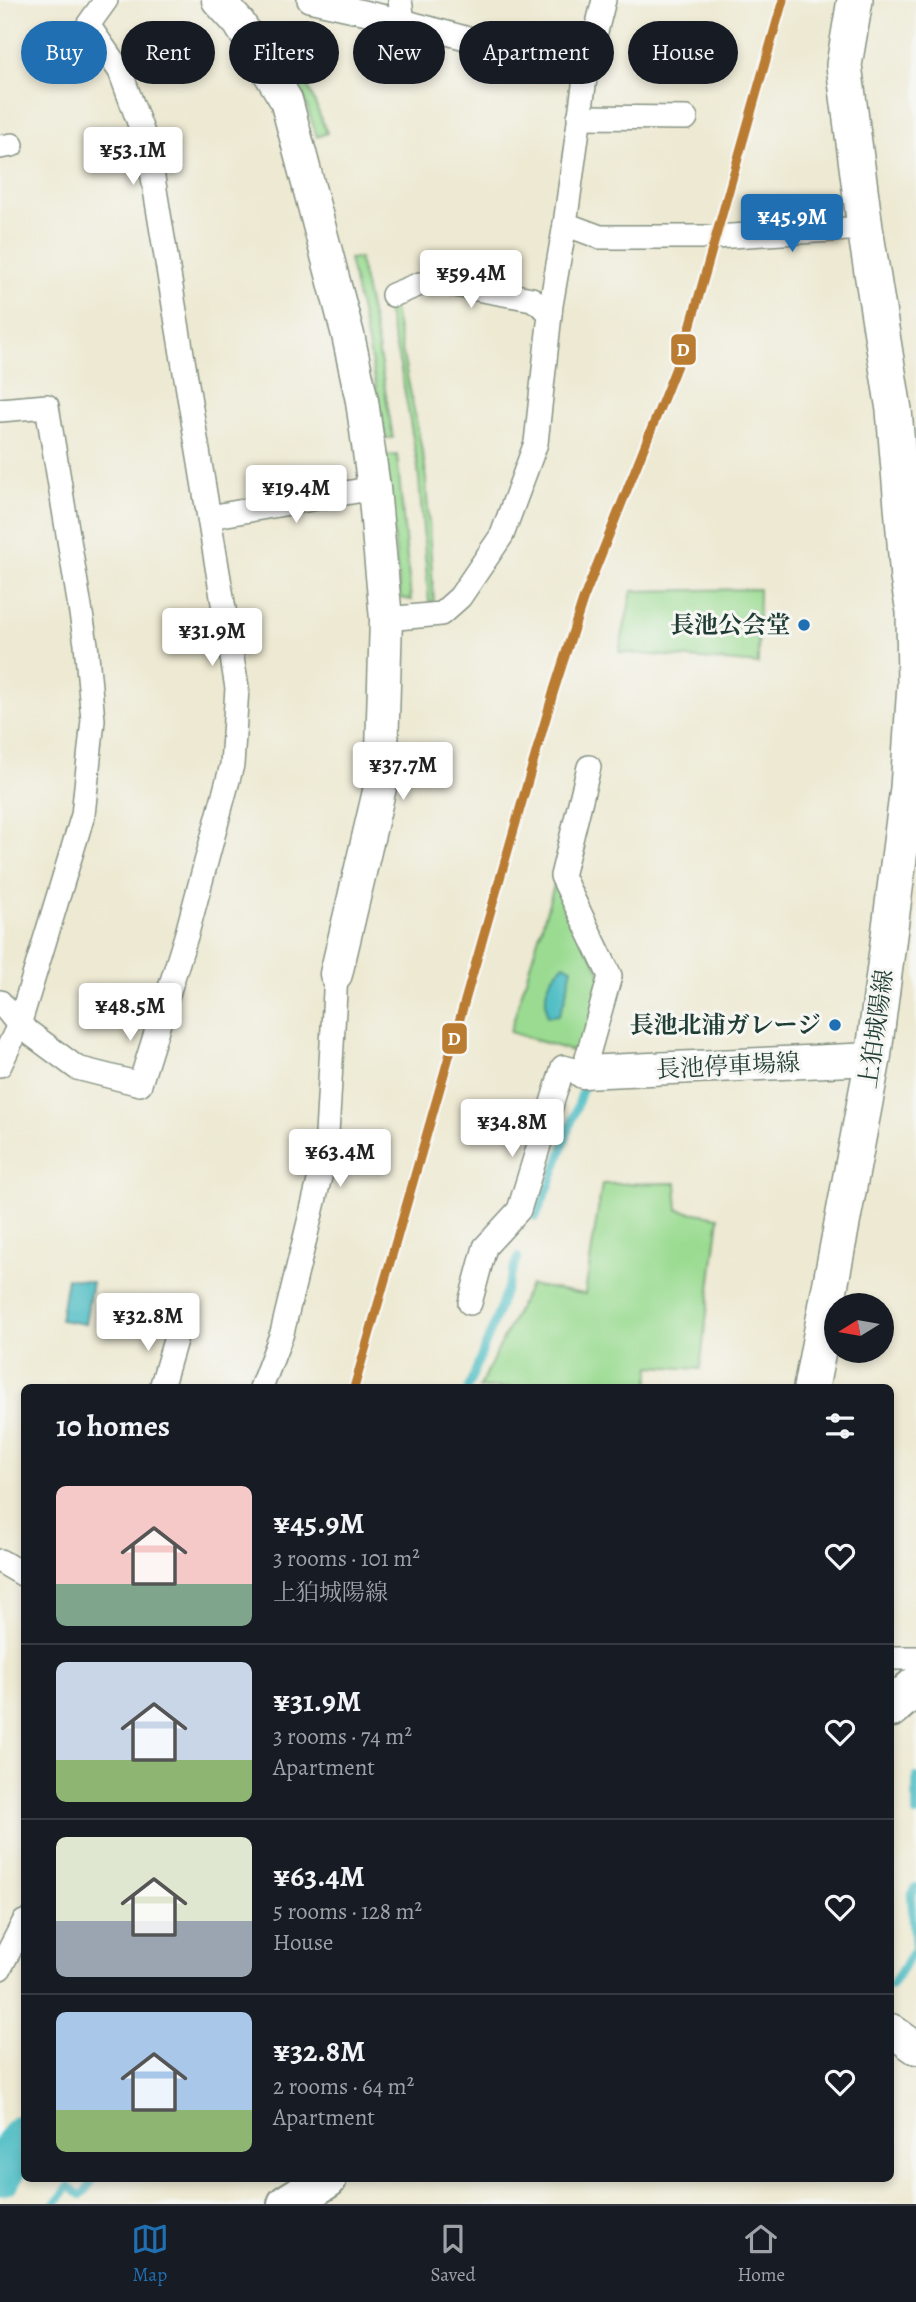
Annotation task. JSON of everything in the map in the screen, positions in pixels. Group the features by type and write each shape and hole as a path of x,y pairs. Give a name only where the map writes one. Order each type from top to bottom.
{"highway":[{"path":"894,1705 916,1686"},
{"path":"287,2204 322,2182"}],"main road":[{"name":"上狛城陽線","path":"812,1384 873,1059 912,789 914,611 908,579 894,410 865,228 844,65 855,0"}],"street":[{"path":"0,1002 19,1025 76,1068 140,1084 187,933 232,765 237,688 148,146 120,71 88,25 106,0"},
{"path":"218,0 239,23 286,100 348,335 362,401 374,488 386,619 381,783 336,974 326,1152 282,1333 263,1384"},
{"path":"309,0 402,10 459,29"},
{"path":"599,21 604,0"},
{"path":"386,619 440,614 460,597 502,535 536,443 550,312 584,84"},
{"path":"579,117 686,118"},
{"path":"565,224 600,237 715,237 865,228"},
{"path":"393,295 420,284 444,283 532,299 550,312"},
{"path":"0,410 47,407 86,644 93,720 83,815 19,1025 0,1065"},
{"path":"210,517 374,488"},
{"path":"470,1303 485,1247 519,1210 563,1067 583,1072 610,976 562,876 589,767"},
{"name":"長池停車場線","path":"583,1072 873,1059"},
{"path":"162,1384 178,1330"},
{"path":"0,1561 21,1573"},
{"path":"894,1658 916,1658"},
{"path":"0,1968 21,1928"},
{"path":"894,2032 916,2048"}],"green space":[{"path":"297,84 306,84 327,133 317,137"},
{"path":"359,258 377,341 393,438 386,438 349,259"},
{"path":"393,305 425,466 434,602 429,602 418,467 401,370 386,306"},
{"path":"397,455 411,600 400,598 386,456"},
{"path":"759,589 758,664 619,652 632,591"},
{"path":"556,879 602,976 581,1054 510,1032"},
{"path":"676,1183 678,1210 719,1217 700,1369 651,1366 649,1384 481,1384 530,1285 585,1294 602,1184"}],"water":[{"path":"564,964 572,968 565,999 559,1015 547,1016 547,987"},
{"path":"67,1278 92,1282 85,1324 60,1320"}],"waterway":[{"path":"536,1217 583,1089"},
{"path":"470,1384 518,1257"},
{"path":"916,1777 916,1813"},
{"path":"894,1981 915,1949 911,1896 916,1887"},
{"path":"0,2173 21,2142"},
{"path":"55,2204 69,2186 81,2196 92,2182"}],"transit line":[{"name":"D","path":"355,1384 554,690 583,600 685,345 783,0"}],"place":[{"name":"長池公会堂","path":"804,625"},
{"name":"長池北浦ガレージ","path":"835,1025"}]}
